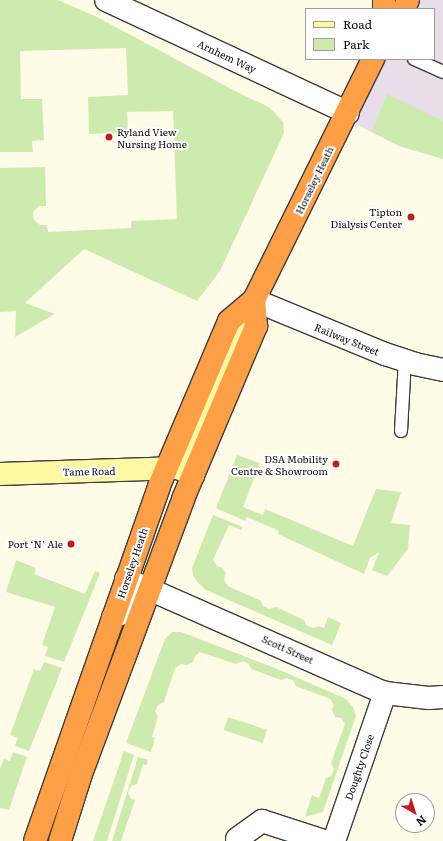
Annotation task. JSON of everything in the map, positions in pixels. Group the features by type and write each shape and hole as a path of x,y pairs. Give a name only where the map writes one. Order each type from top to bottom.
{"highway":[{"name":"Horseley Heath","path":"60,841 138,584 179,470 229,321 254,300 348,113 373,60"},
{"name":"Horseley Heath","path":"179,470 256,326 254,300"},
{"name":"Horseley Heath","path":"36,841 113,617 138,584"}],"main road":[{"name":"Tame Road","path":"0,474 179,470"}],"street":[{"name":"Arnhem Way","path":"106,0 348,113"},
{"name":"Railway Street","path":"254,300 371,349 443,370"},
{"name":"Scott Street","path":"138,584 385,693 429,698 443,697"},
{"name":"Doughty Close","path":"334,841 385,693"},
{"path":"237,840 262,821 324,841"}],"lane":[{"path":"416,60 443,72"},
{"path":"401,431 405,360"}],"shaded area":[{"path":"398,0 443,0 443,159 399,146 345,119 373,60 435,60 435,8 394,8"}],"green space":[{"path":"0,0 58,0 97,17 237,92 269,107 283,122 284,133 220,271 197,301 84,249 25,303 55,314 15,337 16,311 0,312 0,168 45,167 46,206 39,206 33,212 34,220 40,225 47,225 48,232 131,228 131,221 177,219 173,111 127,112 128,132 89,134 88,97 128,95 126,48 20,51 21,99 42,99 44,140 32,141 33,152 0,152"},
{"path":"387,94 443,121 443,159 399,146 372,132"},
{"path":"237,455 260,463 243,507 263,515 265,509 353,546 376,489 401,492 391,523 410,525 408,549 387,576 372,570 379,552 370,558 364,574 278,534 279,531 247,517 245,521 216,508"},
{"path":"213,515 243,527 241,530 229,525 213,560 217,566 223,568 226,574 224,580 228,586 261,601 263,606 269,609 276,607 304,620 306,625 313,628 319,626 324,628 328,617 341,623 332,645 206,590 198,583 193,575 192,568"},
{"path":"16,560 36,568 34,574 85,594 95,571 100,573 64,662 45,656 48,647 42,645 55,607 6,592"},
{"path":"172,632 181,632 275,668 346,699 353,707 356,716 323,812 305,817 312,795 319,798 326,778 331,776 334,769 331,763 345,724 341,718 335,717 332,710 334,705 330,699 296,686 293,680 287,678 281,680 251,669 249,664 243,661 236,664 200,652 195,656 193,662 187,665 181,664 175,668 164,702 158,705 155,711 158,717 152,737 155,738 151,752 126,743 165,639"},
{"path":"44,662 62,668 29,751 15,746 18,738 10,735 34,669 40,671"},
{"path":"228,717 267,730 263,743 224,730"},
{"path":"124,751 134,755 107,841 93,841"},
{"path":"13,752 27,757 9,810 0,808 0,769 4,759 10,761"},
{"path":"138,757 148,760 147,765 143,764 137,784 131,786 128,793 131,799 135,800 121,841 112,841"}],"place":[{"name":"Ryland View Nursing Home","path":"109,137"},
{"name":"Tipton Dialysis Center","path":"411,217"},
{"name":"DSA Mobility Centre & Showroom","path":"336,464"},
{"name":"Port ‘N’ Ale","path":"71,544"}]}
